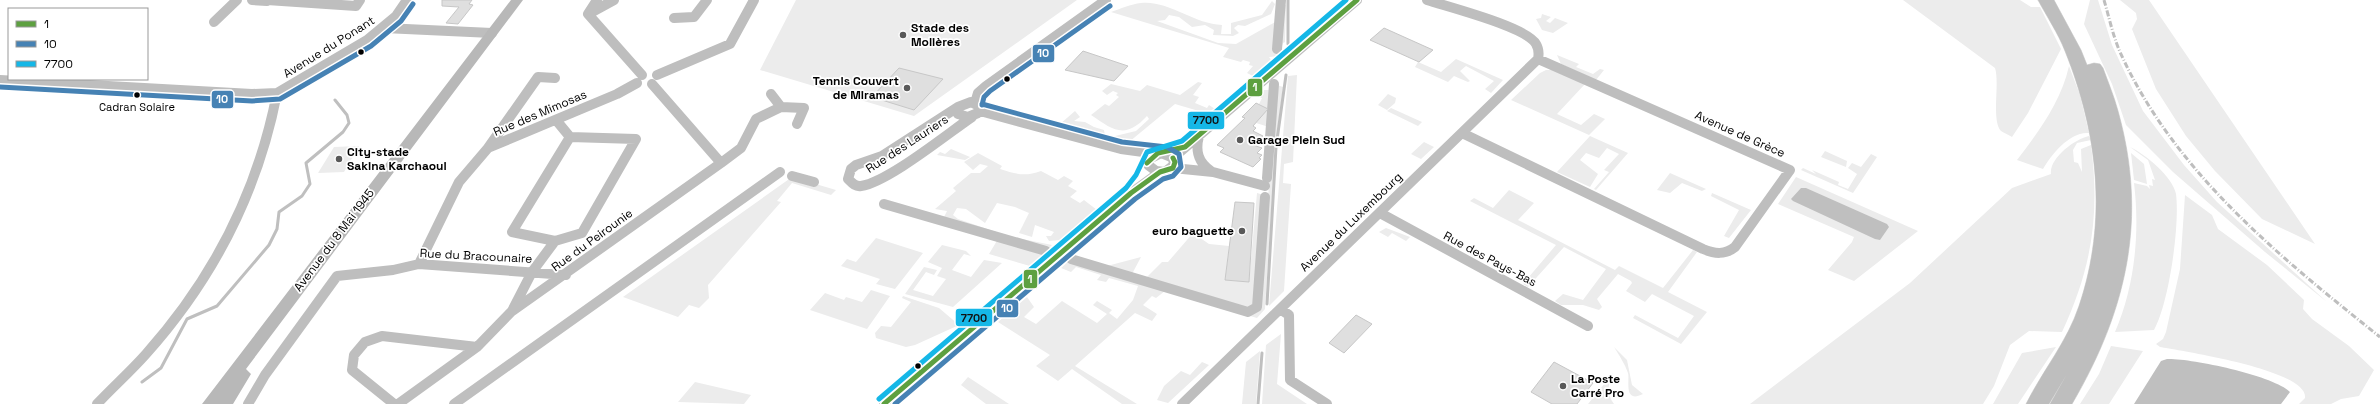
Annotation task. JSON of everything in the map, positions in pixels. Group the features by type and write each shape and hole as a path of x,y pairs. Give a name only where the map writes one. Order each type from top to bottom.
{"highway":[{"path":"2046,0 2071,44 2086,80 2099,124 2112,152 2123,207 2117,274 2106,315 2089,353 2061,404"},
{"path":"2037,404 2052,384 2072,346 2088,307 2100,268 2106,230 2115,126 2100,82 2084,44 2058,0"}],"main road":[{"name":"Avenue du 8 Mai 1945","path":"210,404 517,0"},
{"name":"Avenue du 8 Mai 1945","path":"224,404 249,365 527,0"}],"street":[{"path":"214,22 237,0"},
{"path":"252,0 356,6 360,0"},
{"name":"Avenue du Ponant","path":"277,93 367,40 384,28 396,16 407,0"},
{"path":"588,14 597,0"},
{"path":"588,14 614,0"},
{"path":"674,18 694,17 707,0"},
{"path":"655,80 730,44 754,0"},
{"name":"Rue des Lauriers","path":"975,110 964,103 882,156 856,165 851,169 848,179 854,185 860,186 880,180 975,110 978,92 1106,0"},
{"path":"884,404 1132,193 1173,162 1185,147 1357,0"},
{"path":"1427,0 1521,31 1536,43 1539,52 1538,59"},
{"path":"588,14 640,79 649,73 721,163"},
{"path":"384,28 492,33"},
{"name":"Avenue du Luxembourg","path":"1182,404 1538,59"},
{"name":"Avenue de Grèce","path":"1462,132 1699,247 1717,253 1727,252 1735,247 1790,170 1538,59"},
{"path":"488,148 538,77 555,78"},
{"name":"Rue des Mimosas","path":"419,264 459,182 488,148 617,94 640,79"},
{"path":"0,80 244,94 277,93 268,136 259,166 240,213 216,257 190,297 146,353 97,404"},
{"path":"771,94 781,107 804,108 797,124"},
{"name":"Rue du Peirounie","path":"398,404 477,347 511,312 741,148 756,119 781,107"},
{"name":"Rue des Lauriers","path":"958,107 957,112 961,116 975,110"},
{"path":"975,110 1121,149 1160,154 1173,162 1265,186"},
{"path":"556,120 570,137 636,139 582,233 555,241 512,232 570,137"},
{"path":"1200,135 1196,146 1197,156 1204,166 1213,172"},
{"path":"1132,193 1151,156 1185,147"},
{"path":"1121,149 1147,165 1152,170 1160,172"},
{"name":"Rue des Pays-Bas","path":"1380,213 1588,326"},
{"path":"511,312 532,272 555,241"},
{"name":"Rue du Bracounaire","path":"248,404 265,375 337,276 393,270 419,264 566,274"},
{"path":"1280,309 1289,316 1290,380 1327,404"},
{"path":"394,404 352,370 354,355 365,342 382,336 477,347"}],"shaded area":[{"name":"Stade des Molières","path":"796,0 1077,0 914,116 760,70"},
{"path":"1903,0 2020,0 2031,7 2040,7 2061,49 2028,113 2012,137 2001,131 1998,126 1996,110 1997,83 1995,68"},
{"path":"2090,0 2098,0 2112,45 2143,111 2184,165 2217,202 2327,302 2265,252 2173,172 2126,125 2112,84 2084,24"},
{"path":"2120,0 2149,0 2315,244 2262,219 2215,171 2186,136 2156,89 2132,29 2137,19 2136,13"},
{"path":"1272,1 1275,4 1271,14 1245,26 1238,25 1234,28 1239,33 1233,36 1213,35 1214,30 1205,25 1192,27 1179,17 1169,15 1165,20 1157,21 1218,43 1236,44 1277,21 1283,5 1286,5 1285,42 1283,43 1278,56 1269,57 1272,61 1253,76 1247,73 1253,66 1249,65 1250,62 1243,60 1241,62 1223,57 1229,48 1111,12 1133,4 1151,3 1171,8 1201,21 1222,25 1221,34 1231,34 1231,23 1262,15"},
{"path":"1542,14 1551,17 1546,21 1550,23 1555,18 1568,23 1553,33 1542,30 1536,19 1541,18"},
{"path":"1557,55 1579,64 1576,67 1593,74 1600,69 1604,70 1596,80 1561,64"},
{"path":"1456,59 1503,80 1491,93 1485,89 1494,81 1466,66 1460,71 1470,81 1468,82 1454,76 1448,82 1415,67 1418,62 1441,72"},
{"path":"2069,66 2080,95 2089,133 2082,133 2068,140 2056,151 2043,169 2017,160 2041,127 2055,104 2061,92"},
{"path":"1546,70 1552,70 1585,84 1557,114 1581,125 1594,114 1605,119 1589,135 1511,100 1540,73"},
{"path":"1297,75 1293,162 1284,164 1283,183 1291,184 1284,291 1269,306 1288,76"},
{"path":"1198,82 1202,83 1193,95 1199,97 1195,103 1207,108 1209,105 1215,109 1209,114 1175,104 1129,142 1111,137 1136,131 1149,119 1147,116 1132,128 1119,130 1106,125 1091,115 1105,104 1109,106 1119,97 1116,95 1118,93 1113,91 1107,95 1102,91 1111,84 1140,91 1147,85 1180,95"},
{"path":"1277,85 1283,87 1275,148 1265,309 1257,318 1165,291 1156,298 1152,296 1143,305 1157,314 1152,321 1135,313 1075,366 1137,404 1122,404 1072,369 1058,381 1036,366 1050,355 998,322 1027,297 1034,307 1024,317 1036,324 1062,301 1097,323 1107,314 1093,305 1097,301 1112,310 1109,313 1117,319 1133,300 1138,286 1109,278 1106,282 1097,280 1101,275 1076,267 1071,272 1061,268 1070,260 1248,313 1259,308"},
{"path":"1264,90 1272,90 1269,127 1256,123 1267,110 1259,104 1262,98 1257,96"},
{"path":"1388,94 1396,98 1395,103 1387,110 1378,105"},
{"path":"1391,108 1422,122 1418,126 1387,111"},
{"path":"1075,111 1080,117 1074,121 1085,122 1104,130 1105,136 1060,124"},
{"path":"1590,136 1628,153 1596,190 1594,189 1609,172 1604,170 1619,154 1607,148 1599,158 1586,153 1580,160 1598,174 1590,187 1557,172"},
{"path":"2089,136 2091,140 2077,143 2073,150 2074,162 2078,163 2082,172 2081,149 2091,145 2094,170 2094,218 2087,263 2072,308 2062,332 2029,331 2010,345 1994,386 1983,404 1750,404 1910,283 2012,188 2051,174 2051,168 2054,162 2064,150 2077,141"},
{"path":"1424,142 1434,147 1421,159 1411,154"},
{"name":"City-stade Sakina Karchaoui","path":"359,146 344,172 318,173 334,147"},
{"path":"2130,147 2158,167 2170,180 2174,187 2177,208 2175,244 2169,283 2154,330 2115,332 2127,296 2134,259 2136,240 2136,202 2134,183 2147,186 2150,189 2149,185 2153,186 2152,179 2155,180 2148,160"},
{"path":"951,149 970,157 965,160 937,155 940,152 945,154"},
{"path":"1825,151 1847,161 1846,167 1821,157"},
{"path":"978,153 1002,166 1000,169 1011,172 1030,174 1041,171 1058,180 1064,176 1073,181 1068,186 1077,191 1070,197 1080,203 1084,200 1097,210 1060,240 1049,241 1046,236 1051,236 1054,232 1035,225 1032,237 1019,233 1029,213 1015,207 997,203 985,223 966,209 957,208 953,215 958,219 1008,236 1052,245 1047,250 949,221 944,217 947,211 935,209 956,191 953,188 971,173 980,173 988,166 980,164 973,170 964,162"},
{"path":"2131,153 2144,164 2147,184 2134,180"},
{"path":"1871,154 1877,157 1853,193 1801,170 1803,168 1816,174 1812,170 1839,182 1838,185 1848,189 1857,174 1848,168 1852,163 1861,167"},
{"path":"1670,173 1706,189 1702,191 1682,183 1670,193 1657,190"},
{"path":"792,177 836,190 831,195 792,183 777,201 781,202 708,285 709,298 699,308 689,305 678,317 623,297"},
{"path":"1796,177 1918,231 1854,281 1828,270 1852,242 1854,237 1778,204"},
{"path":"1801,188 1806,188 1887,224 1889,227 1880,240 1875,239 1793,201 1791,199"},
{"path":"1509,190 1534,203 1518,220 1615,270 1619,266 1663,288 1693,250 1697,252 1668,292 1707,312 1681,344 1633,318 1635,315 1678,338 1694,316 1652,294 1645,302 1626,291 1632,283 1618,274 1597,299 1602,307 1599,310 1583,305 1561,305 1555,301 1563,294 1583,300 1606,269 1564,247 1528,287 1523,284 1556,245 1470,201 1474,198 1493,208"},
{"path":"1257,193 1264,195 1255,306 1247,310 1072,258 1073,256 1107,266 1141,257 1132,274 1146,278 1162,262 1168,262 1193,233 1209,244 1229,246 1225,280 1249,282"},
{"path":"1712,193 1751,210 1729,238 1724,236 1739,210 1711,196"},
{"path":"2185,195 2212,215 2218,229 2267,265 2304,300 2303,309 2312,319 2349,346 2374,370 2359,396 2341,399 2331,404 2299,404 2305,398 2301,388 2287,379 2267,371 2242,364 2160,347 2156,344 2163,339 2166,332 2180,269"},
{"path":"1386,228 1410,237 1406,241 1392,233 1388,237 1379,232"},
{"path":"876,238 923,253 895,289 876,284 880,279 841,266 847,259 856,262"},
{"path":"998,239 1045,253 1030,266 989,254"},
{"path":"942,245 966,251 971,256 964,254 952,270 971,277 984,260 1002,263 953,307 905,294 924,267 937,270 934,275 926,272 913,290 933,296 946,279 937,276 942,268 928,262"},
{"path":"871,290 890,296 867,329 810,310 825,293 844,300 846,297 862,302"},
{"path":"903,296 939,308 959,325 915,345 906,347 876,338 875,333 881,326 891,327 911,302 902,298"},
{"path":"1281,334 1277,384 1307,404 1262,404 1266,345"},
{"path":"2111,346 2143,351 2109,404 2080,404 2099,374"},
{"path":"1614,347 1627,360 1632,385 1643,394 1632,396 1630,394 1628,373 1624,363"},
{"path":"2056,347 2018,404 1993,404 2022,353"},
{"path":"1260,351 1256,404 1242,404 1246,362"},
{"path":"2167,359 2194,361 2251,374 2281,386 2290,392 2281,404 2134,404 2161,361"},
{"path":"1202,362 1209,365 1168,403 1157,400 1164,386 1181,371 1190,375"},
{"path":"1613,373 1610,381 1609,393 1614,404 1588,404"},
{"path":"968,377 1009,404 986,404 961,385"},
{"path":"695,382 751,395 744,404 678,402"}],"building":[{"path":"442,0 472,0 469,4 473,5 458,24 446,23 459,7 442,6"},
{"path":"1384,28 1433,50 1419,62 1370,40"},
{"path":"1083,51 1128,66 1114,81 1065,70"},
{"name":"Tennis Couvert de Miramas","path":"899,68 943,79 914,110 872,97"},
{"name":"Garage Plein Sud","path":"1256,103 1268,109 1253,126 1256,128 1253,131 1263,136 1253,145 1262,148 1257,153 1262,155 1259,158 1261,159 1253,167 1220,152 1224,148 1217,145 1245,118 1242,117"},
{"name":"euro baguette","path":"1235,202 1254,203 1249,282 1225,280"},
{"path":"1356,315 1372,324 1344,353 1329,343"},
{"name":"La Poste Carré Pro","path":"1554,362 1593,383 1577,404 1552,404 1531,392"}],"waterway":[{"path":"1277,49 1281,0"},
{"path":"1288,0 1288,44"},
{"path":"1267,304 1276,147 1286,75"},
{"path":"1267,178 1274,84"},
{"path":"142,382 161,368 187,319 217,306 269,245 277,229 279,212 302,196 310,184 306,163 343,132 349,123 347,115 335,100"},
{"path":"454,404 780,172"},
{"path":"792,176 814,182"},
{"path":"1071,259 1248,312 1257,307 1265,197"},
{"path":"884,204 1046,251"},
{"path":"1258,404 1262,353"}],"railway":[{"path":"2104,0 2120,52 2143,95 2169,136 2200,174 2233,210 2268,243 2305,276 2380,337"}],"transit line":[{"name":"7700","path":"879,399 1126,188 1136,175 1147,152 1182,141 1346,0"},
{"name":"1","path":"1147,163 1158,153 1185,147 1357,0"},
{"name":"10","path":"0,87 252,101 280,99 371,46 401,21 413,4"},
{"name":"10","path":"982,105 984,97 990,91 1110,6"},
{"name":"10","path":"895,404 1135,199 1163,179 1173,176 1181,167 1179,154 1167,147 1122,142 982,104"},
{"name":"1","path":"884,404 1131,193 1160,172 1173,168 1175,162 1173,158"}],"place":[{"name":"Stade des Molières","path":"903,35"},
{"name":"Tennis Couvert de Miramas","path":"907,88"},
{"name":"Cadran Solaire","path":"137,95"},
{"name":"Garage Plein Sud","path":"1240,140"},
{"name":"City-stade Sakina Karchaoui","path":"339,159"},
{"name":"euro baguette","path":"1242,231"},
{"name":"La Poste Carré Pro","path":"1563,386"}]}
